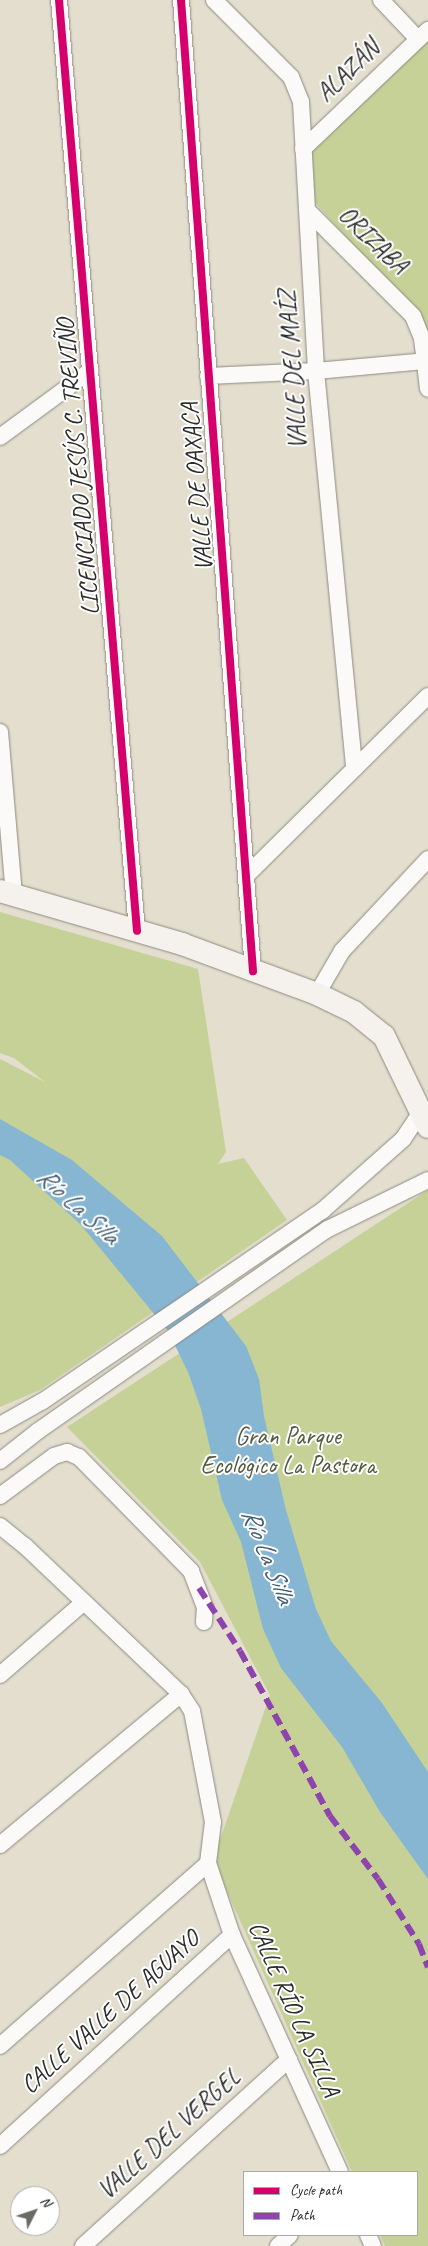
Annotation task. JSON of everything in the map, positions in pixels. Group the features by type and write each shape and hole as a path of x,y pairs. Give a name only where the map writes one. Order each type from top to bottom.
{"street":[{"name":"LICENCIADO JESÚS C. TREVIÑO","path":"59,0 137,931"},
{"name":"VALLE DE OAXACA","path":"181,0 208,376 248,874 253,971"},
{"name":"VALLE DEL MAÍZ","path":"214,0 291,77 301,102 316,371 354,768"},
{"path":"381,0 423,34"},
{"name":"ALAZÁN","path":"303,149 423,34"},
{"name":"ORIZABA","path":"308,211 413,316 419,326 426,361 428,389"},
{"path":"208,376 316,371 426,361"},
{"path":"0,437 90,371"},
{"path":"248,874 428,696"},
{"path":"0,732 7,893 137,931 317,994 354,1012 378,1029 426,1115 356,1184 250,1261 44,1401 0,1425"},
{"path":"317,994 342,950 428,859"},
{"path":"0,1461 56,1418 328,1229 428,1180"},
{"path":"0,1496 54,1456 67,1452 79,1457 191,1571 205,1607 204,1622"},
{"path":"0,1526 181,1694 196,1720 213,1831 208,1863 0,2046"},
{"path":"0,1675 84,1602"},
{"path":"0,1845 181,1694"},
{"name":"CALLE RÍO LA SILLA","path":"208,1863 232,1935 340,2171"},
{"name":"CALLE VALLE DE AGUAYO","path":"0,2146 232,1935"},
{"name":"VALLE DEL VERGEL","path":"83,2246 288,2059"},
{"path":"278,2246 289,2236"}],"green space":[{"path":"428,41 428,358 423,322 309,196 308,153"},
{"path":"0,912 198,969 226,1152 218,1164 244,1158 287,1220 40,1390 0,1407 0,1059 45,1082 14,1058 0,1053"},
{"name":"Gran Parque Ecológico La Pastora","path":"428,1190 428,2246 385,2246 380,2236 418,2236 418,2171 352,2171 213,1860 270,1695 200,1562 67,1427"}],"water":[{"name":"Río La Silla","path":"0,1119 72,1160 162,1236 246,1346 259,1379 264,1416 286,1510 316,1609 331,1641 382,1703 428,1772 428,1879 380,1812 342,1747 281,1668 263,1629 241,1542 222,1500 201,1409 188,1372 168,1331 81,1225 10,1160 0,1155"}],"marked path":[{"path":"199,1588 240,1651 330,1816 378,1879 419,1944 428,1967"}],"cycle path":[{"path":"59,0 137,931"},
{"path":"181,0 253,971"}]}
